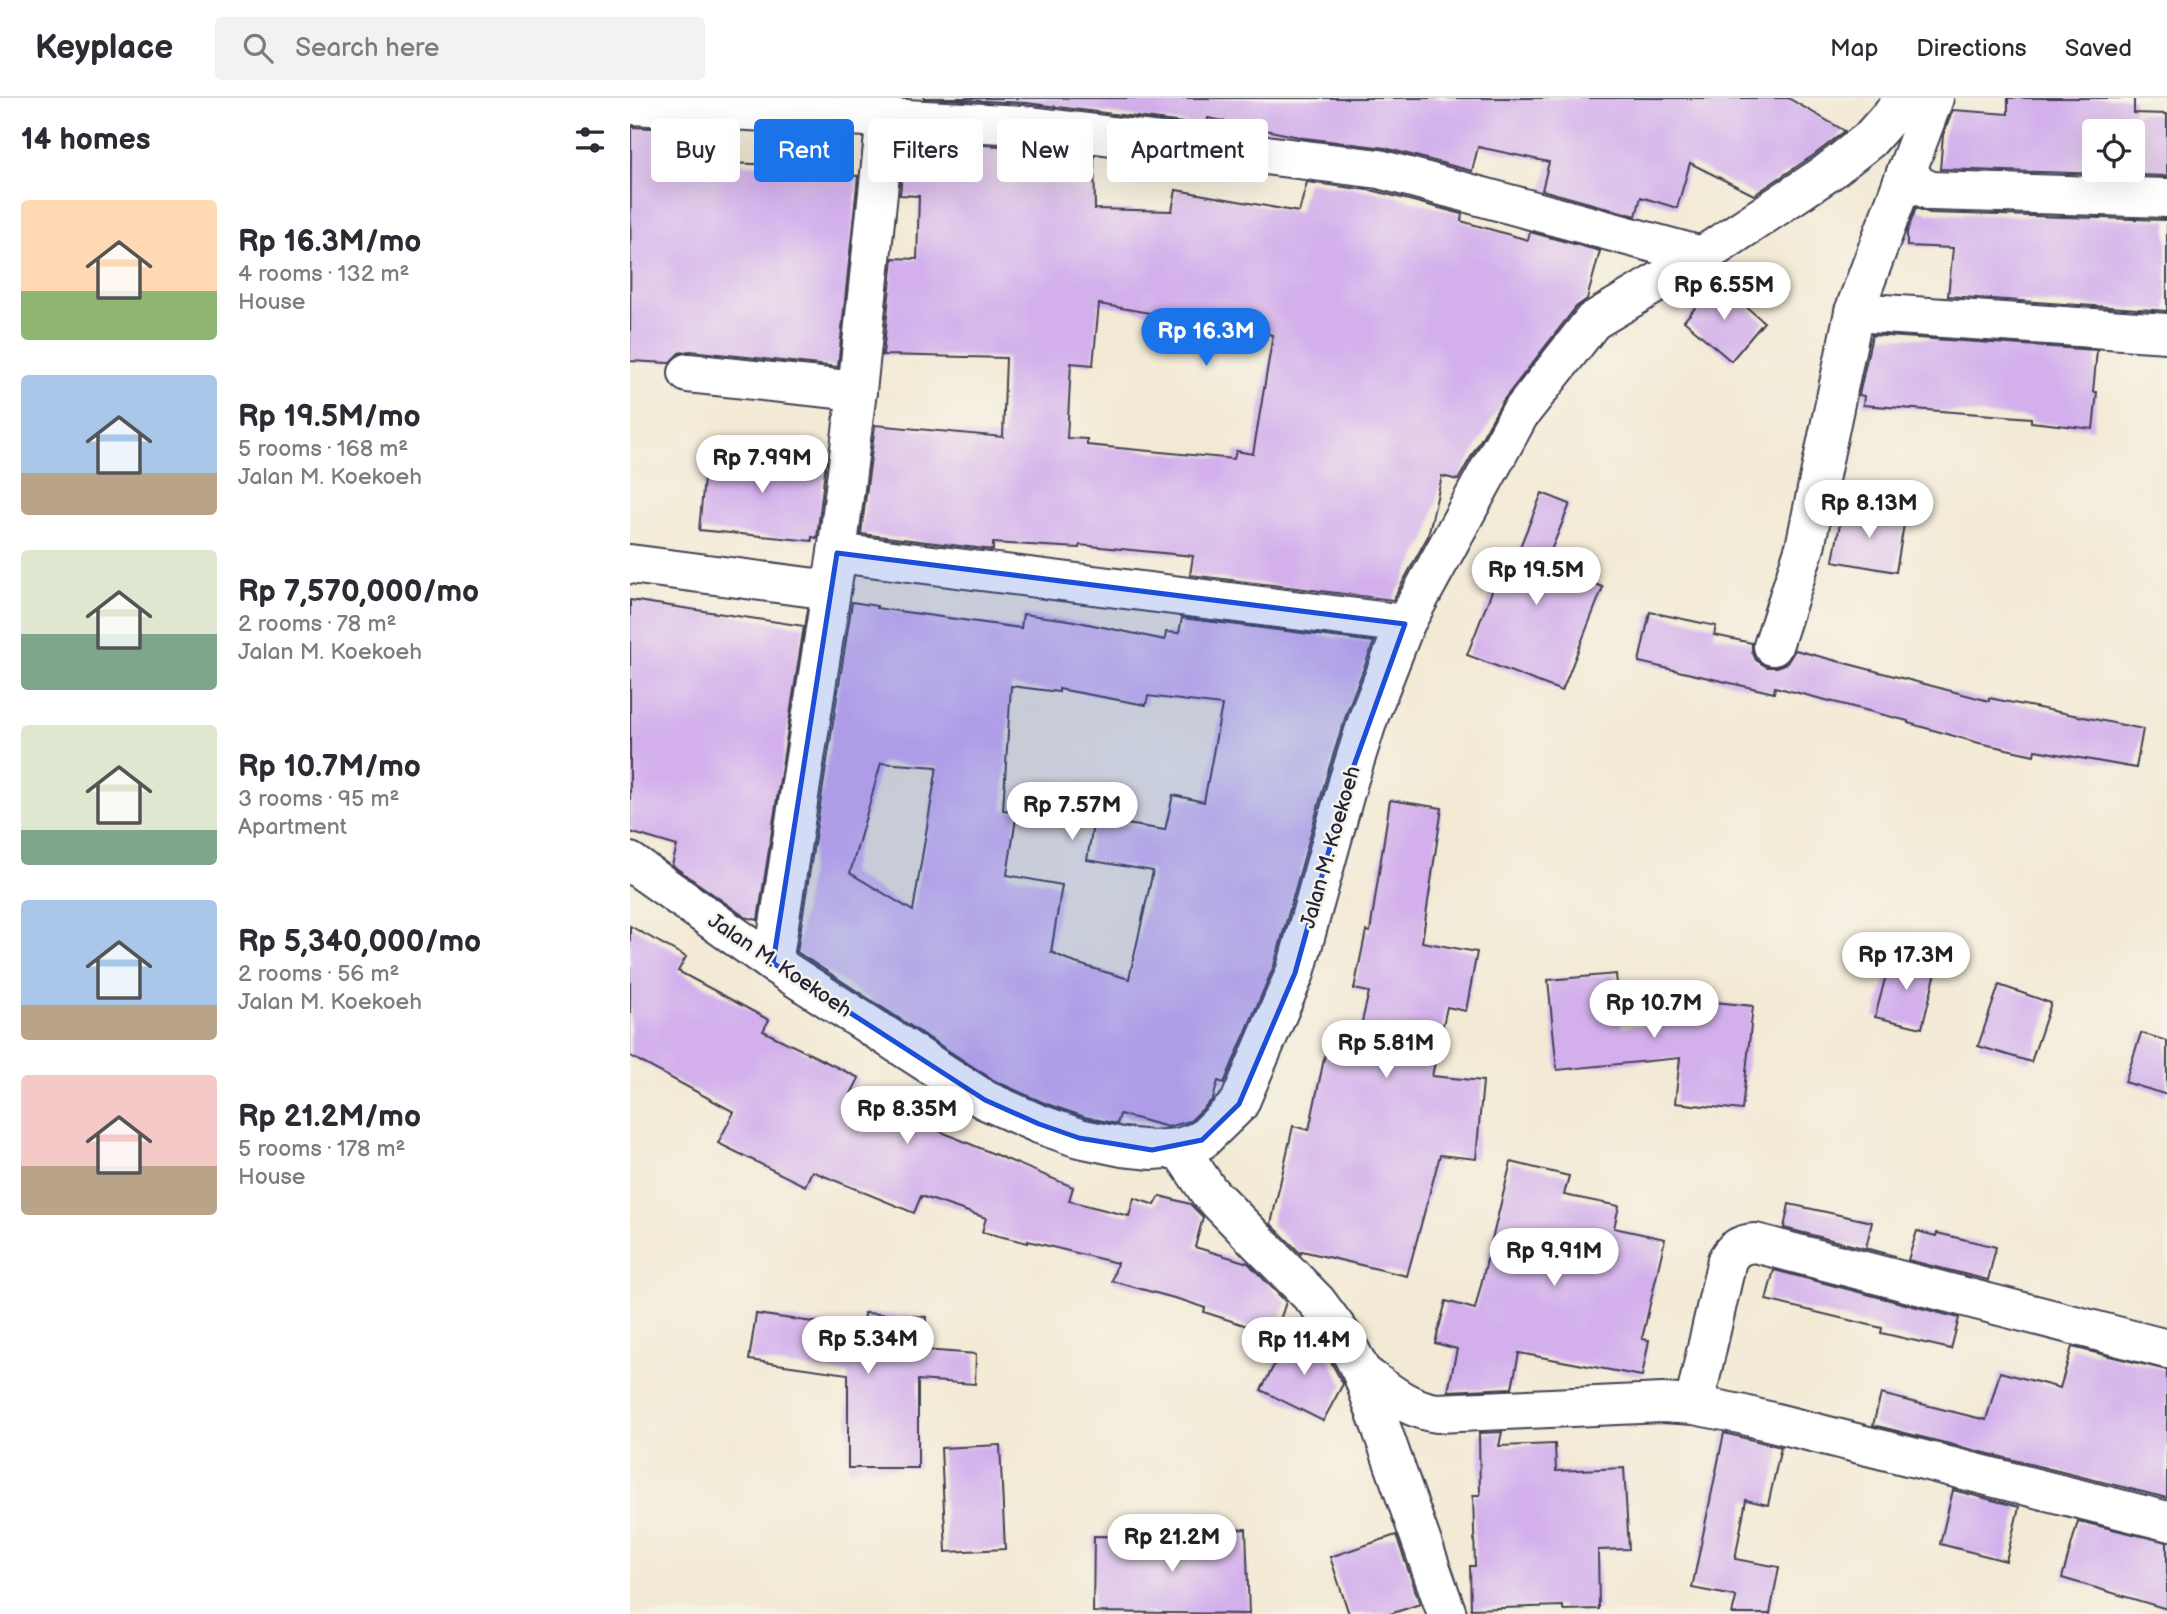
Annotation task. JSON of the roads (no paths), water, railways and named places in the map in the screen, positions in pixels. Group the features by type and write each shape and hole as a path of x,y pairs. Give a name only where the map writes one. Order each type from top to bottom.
{"street":[{"name":"Jalan M. Koekoeh","path":"630,862 774,963 985,1100 1038,1124 1079,1138 1132,1148 1179,1148 1202,1140 1239,1104 1295,973 1348,782 1405,624 1519,415 1593,321 1702,256 1827,173 1869,140 1906,98"},
{"path":"1773,646 1805,547 1854,312 1934,98"},
{"path":"630,105 886,117 1024,112 1379,169 1702,256"},
{"path":"774,963 837,553 886,117"},
{"path":"1907,170 1918,185 1931,191 2167,198"},
{"path":"1854,312 2167,333"},
{"path":"688,373 857,391"},
{"path":"837,553 1405,624"},
{"path":"630,564 831,590"},
{"path":"1179,1148 1209,1192 1317,1302 1343,1337 1362,1373 1447,1614"},
{"path":"1694,1405 1727,1260 1732,1250 1755,1242 2167,1349"},
{"path":"1362,1373 1406,1404 1421,1411 1437,1413 1628,1404 1694,1405 1740,1414 2167,1521"}]}
